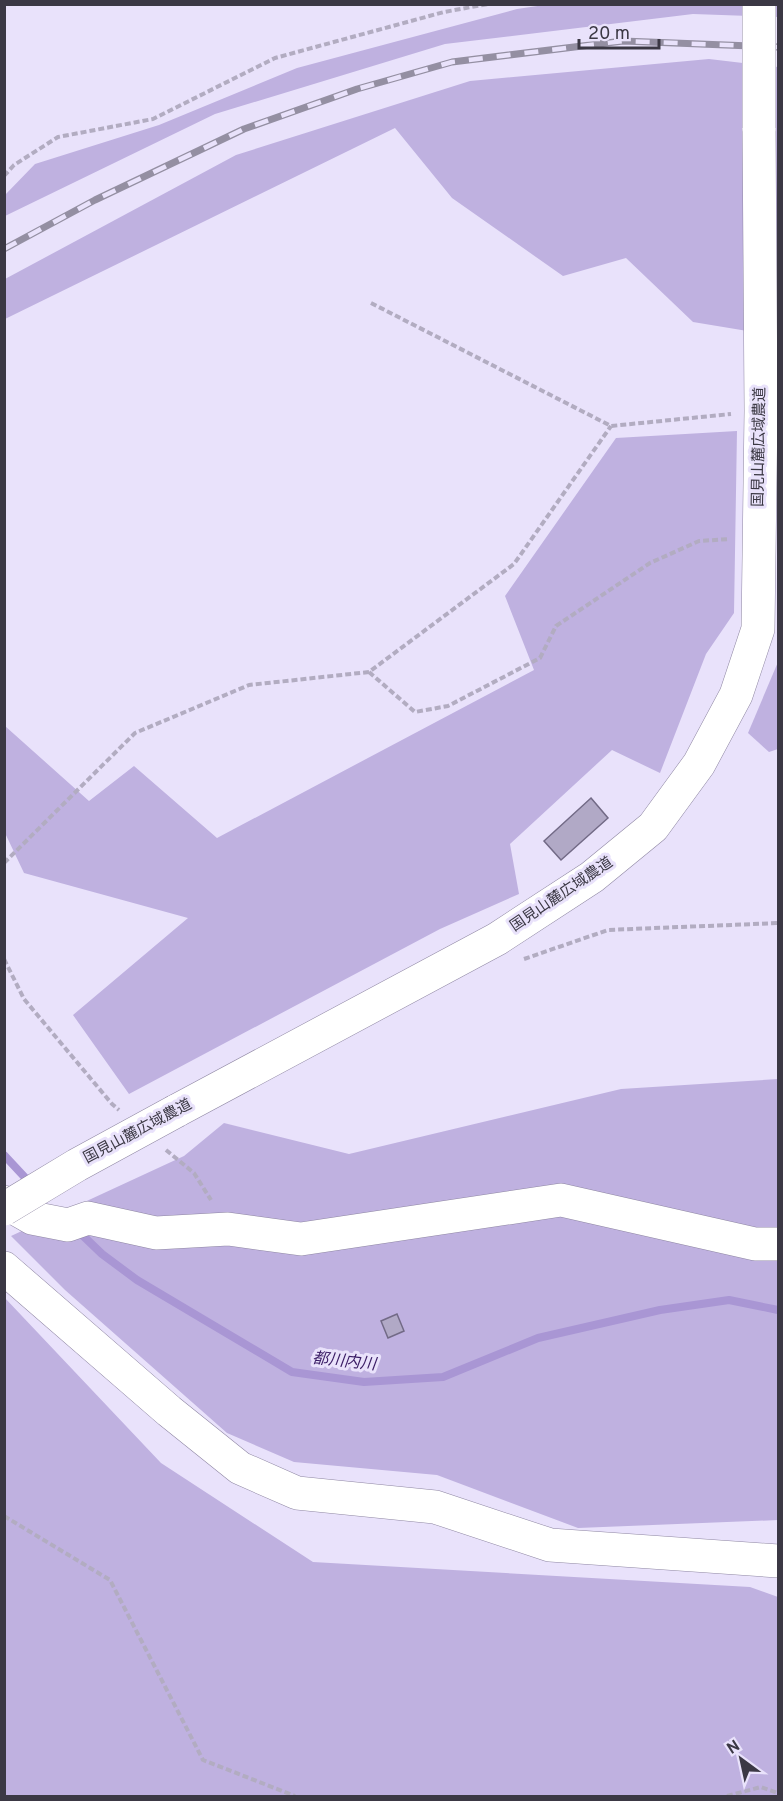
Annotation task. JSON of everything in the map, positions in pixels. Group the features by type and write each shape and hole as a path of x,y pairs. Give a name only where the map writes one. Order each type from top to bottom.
{"street":[{"name":"国見山麓広域農道","path":"4,1209 76,1166 497,939 592,877 653,827 699,764 736,694 758,629 759,536 770,411 759,128 759,4"},
{"path":"4,1202 32,1218 78,1221 156,1233 228,1228 301,1239 561,1200 755,1244 778,1244"},
{"path":"4,1268 169,1411 240,1468 297,1493 435,1507 550,1545 778,1561"}],"path":[{"path":"4,176 14,165 58,137 153,118 275,58 444,12 488,4"},
{"path":"370,303 612,426 770,411"},
{"path":"4,863 135,733 249,685 369,672 514,564 612,426"},
{"path":"369,672 415,712 448,706 540,658 556,626 650,562 699,541 759,536"},
{"path":"497,939 512,964 608,930 778,923"},
{"path":"4,959 24,999 112,1104 120,1110"},
{"path":"161,1146 194,1173 228,1228"},
{"path":"4,1516 110,1580 203,1760 295,1797"},
{"path":"727,1797 761,1787 778,1792"}],"shaded area":[{"path":"551,4 778,5 778,17 693,14 445,44 215,114 5,216 5,195 35,164 159,125 297,68 517,9"},
{"path":"709,59 778,67 778,336 693,322 626,258 563,276 452,198 395,128 5,319 5,279 236,155 470,81"},
{"path":"737,431 734,613 706,654 660,773 612,750 510,844 519,894 440,929 129,1094 73,1015 188,918 24,873 5,833 5,726 89,801 134,766 217,838 534,670 505,596 616,438"},
{"path":"778,662 778,749 769,752 748,733"},
{"path":"778,1079 778,1520 578,1528 437,1475 294,1462 227,1433 65,1290 11,1236 184,1156 224,1123 349,1154 621,1089"},
{"path":"4,1297 161,1463 313,1562 750,1587 778,1597 778,1796 5,1796"}],"building":[{"path":"591,798 608,818 561,860 544,841"},
{"path":"397,1314 404,1331 388,1338 381,1321"}],"waterway":[{"name":"都川内川","path":"4,1155 32,1185"},
{"name":"都川内川","path":"77,1230 102,1254 137,1280 292,1372 364,1382 443,1377 538,1338 660,1310 729,1300 778,1310"}],"railway":[{"path":"4,249 95,200 244,129 357,89 452,62 623,41 778,47"}]}
